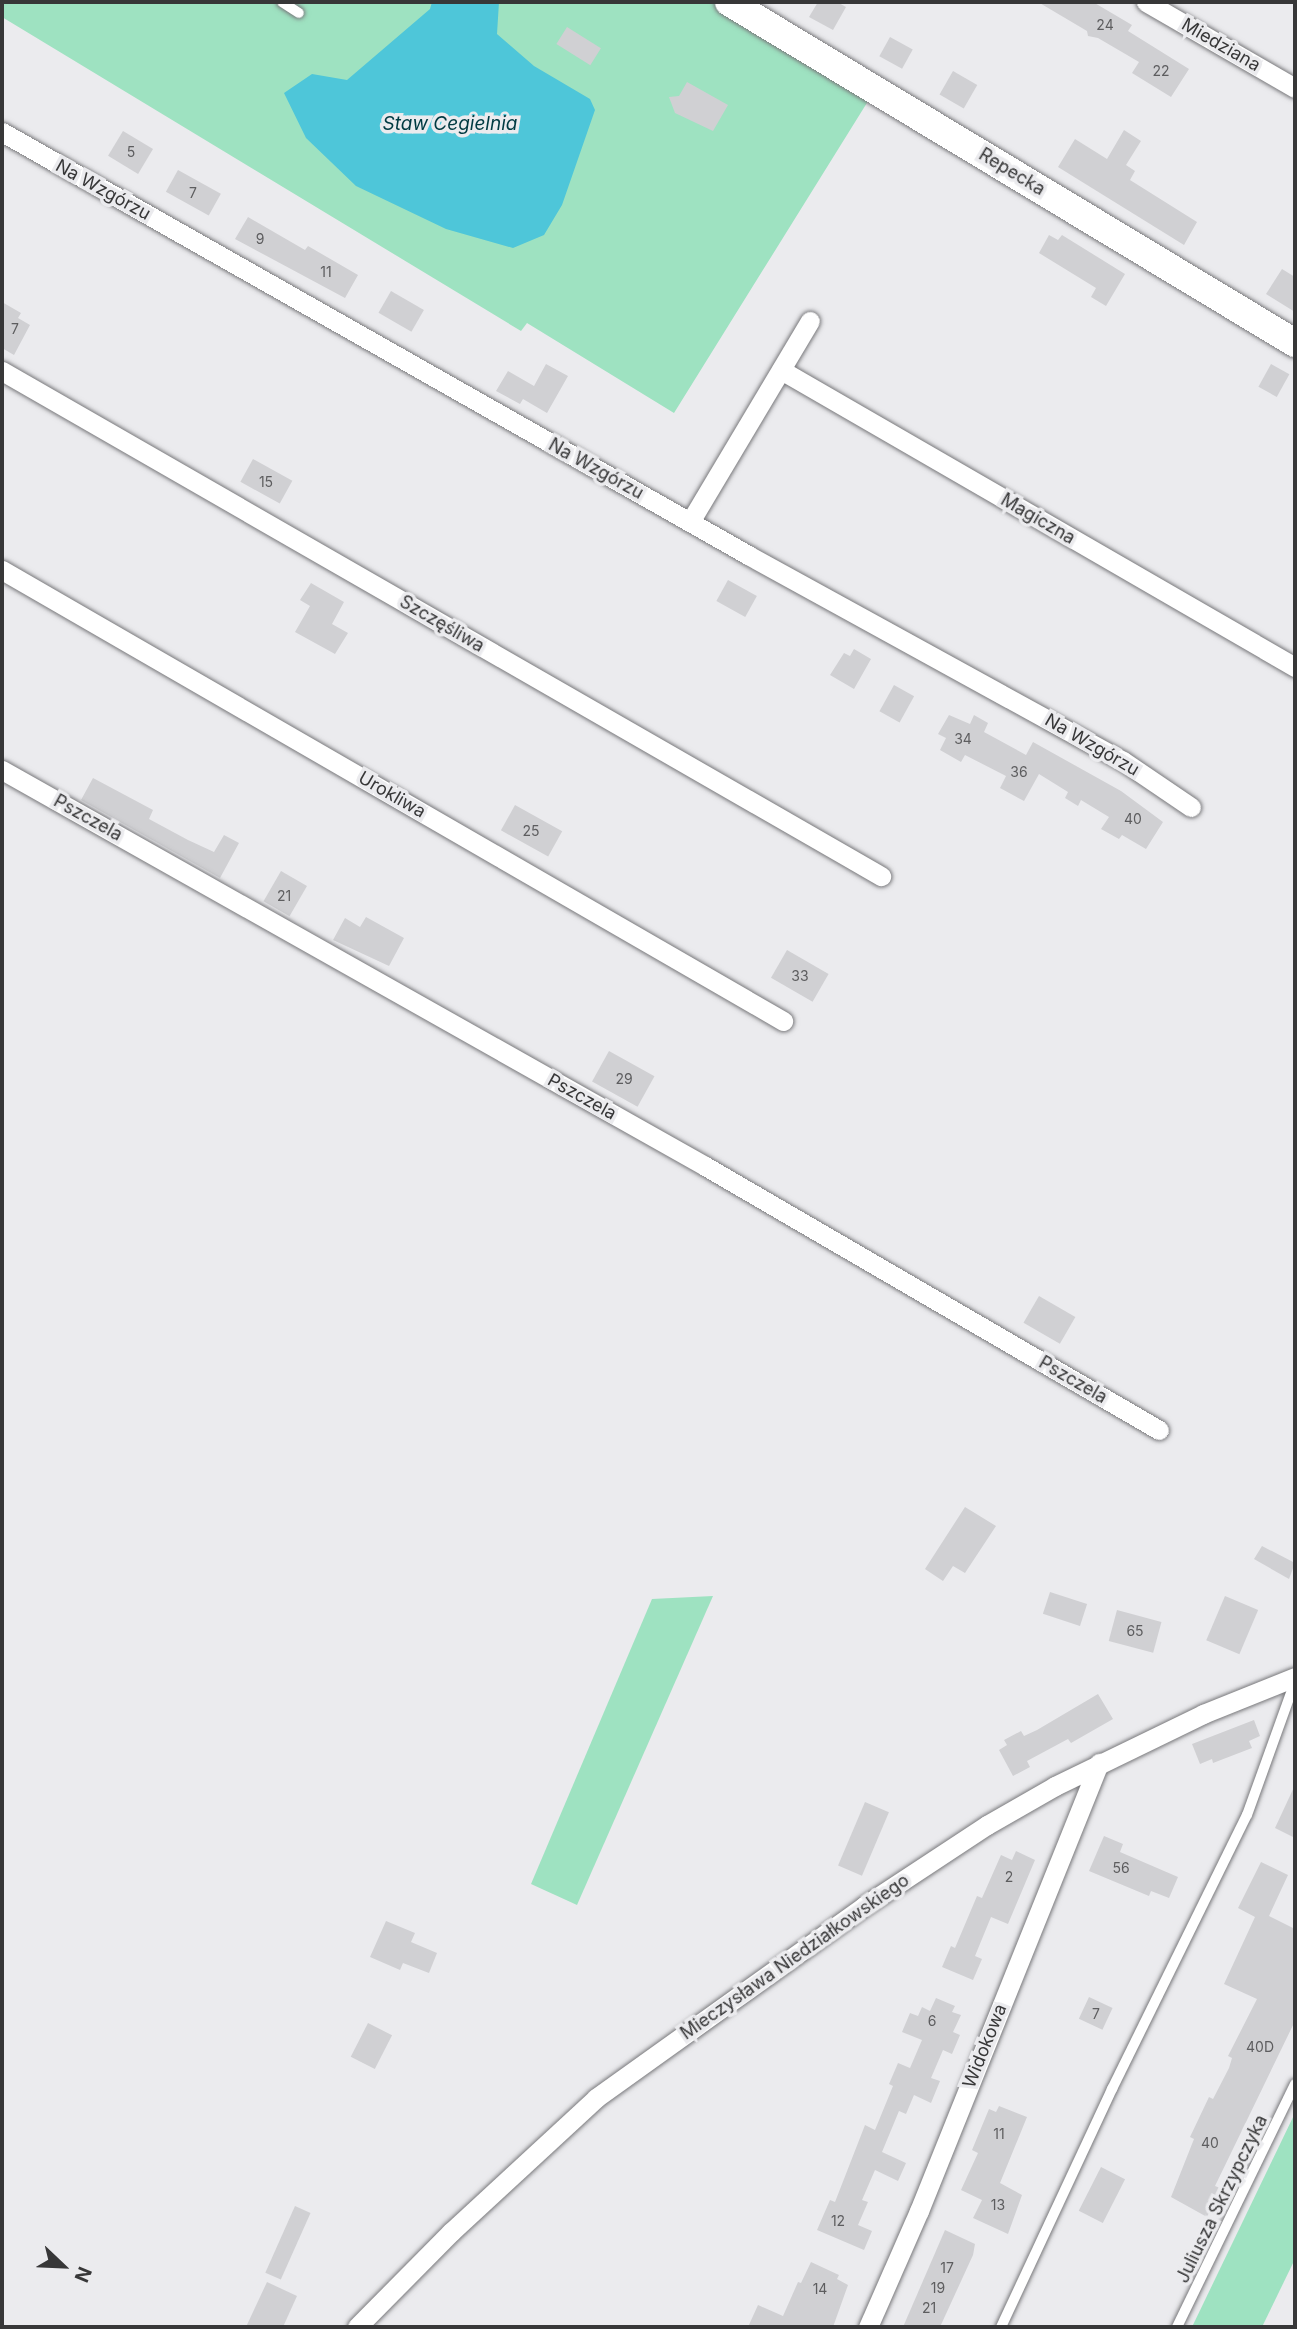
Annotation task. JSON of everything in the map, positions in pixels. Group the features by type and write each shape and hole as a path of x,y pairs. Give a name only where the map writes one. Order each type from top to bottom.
{"street":[{"name":"Repecka","path":"729,2 1295,343"},
{"name":"Miedziana","path":"1146,2 1295,88"},
{"name":"Na Wzgórzu","path":"2,132 691,522 1123,761 1191,807"},
{"path":"691,522 810,321"},
{"name":"Magiczna","path":"781,370 1295,667"},
{"name":"Szczęśliwa","path":"2,371 881,876"},
{"name":"Urokliwa","path":"2,570 783,1021"},
{"name":"Pszczela","path":"2,770 705,1166 1159,1430"},
{"name":"Mieczysława Niedziałkowskiego","path":"357,2327 451,2232 596,2098 864,1906 987,1825 1099,1763 1203,1714 1295,1680"},
{"name":"Widokowa","path":"868,2327 919,2211 1099,1763"}],"lane":[{"path":"282,2 299,13"},
{"path":"1001,2327 1112,2089 1247,1815 1295,1680"},
{"name":"Juliusza Skrzypczyka","path":"1177,2327 1295,2084"}],"green space":[{"path":"2,2 712,2 870,98 674,413 527,323 521,331 2,17"},
{"path":"713,1596 577,1905 531,1884 652,1599"},
{"path":"1295,2113 1295,2259 1262,2327 1192,2327"}],"water":[{"name":"Staw Cegielnia","path":"432,2 499,2 497,34 534,66 590,99 595,110 562,205 544,235 513,248 446,229 356,186 306,138 284,93 312,74 347,80 430,9"}],"building":[{"path":"818,2 837,2 846,7 833,30 809,17"},
{"path":"1038,2 1093,2 1132,25 1128,31 1189,69 1171,97 1132,73 1139,62 1098,38 1088,36 1087,31"},
{"path":"567,27 601,48 590,65 556,44"},
{"path":"890,37 913,50 902,69 879,56"},
{"path":"953,71 977,85 964,108 940,94"},
{"path":"687,82 728,105 713,131 675,113 669,97 679,96"},
{"path":"1124,130 1141,141 1126,165 1135,171 1130,180 1197,222 1184,245 1058,167 1075,139 1107,159"},
{"path":"123,131 153,149 138,174 108,156"},
{"path":"178,170 221,194 209,216 166,192"},
{"path":"248,217 305,250 308,246 358,275 345,298 235,239"},
{"path":"1049,235 1058,240 1062,235 1125,274 1106,306 1091,297 1096,288 1039,253"},
{"path":"1282,269 1295,277 1295,312 1266,294"},
{"path":"391,291 424,310 411,332 378,313"},
{"path":"2,302 21,313 18,318 30,325 14,355 2,348"},
{"path":"546,364 568,376 547,413 523,399 520,404 496,391 508,371 534,386"},
{"path":"1271,364 1289,374 1277,397 1258,387"},
{"path":"253,459 292,481 280,504 240,482"},
{"path":"728,580 757,596 745,617 716,601"},
{"path":"311,583 344,602 332,624 348,633 335,654 295,632 310,606 300,600"},
{"path":"854,649 871,659 854,689 830,675 844,653 850,656"},
{"path":"894,685 914,696 900,722 879,711"},
{"path":"949,715 970,724 974,715 988,723 984,732 1026,755 1033,742 1121,791 1163,822 1146,849 1122,835 1119,839 1101,829 1109,817 1081,800 1078,806 1065,798 1068,792 1039,774 1024,801 1000,788 1006,776 965,755 961,762 940,750 946,738 938,734"},
{"path":"93,778 153,810 149,819 214,852 224,835 239,843 220,878 81,800"},
{"path":"515,805 562,831 548,857 501,830"},
{"path":"281,871 307,886 289,916 264,901"},
{"path":"366,917 404,938 389,966 333,940 345,918 360,927"},
{"path":"787,950 829,974 813,1002 771,978"},
{"path":"609,1051 654,1076 638,1107 592,1082"},
{"path":"1039,1296 1075,1317 1060,1344 1024,1323"},
{"path":"965,1507 996,1526 965,1573 953,1566 943,1581 925,1569"},
{"path":"1262,1546 1295,1563 1289,1579 1254,1559"},
{"path":"1050,1592 1087,1604 1080,1626 1043,1614"},
{"path":"1225,1596 1258,1610 1239,1654 1206,1640"},
{"path":"1117,1610 1161,1622 1153,1653 1109,1641"},
{"path":"1098,1694 1113,1719 1071,1743 1068,1739 1027,1761 1030,1767 1013,1776 999,1750 1007,1745 1004,1740 1021,1731 1024,1736 1037,1730"},
{"path":"1254,1720 1260,1736 1249,1741 1252,1748 1213,1763 1212,1759 1200,1764 1192,1744"},
{"path":"1295,1785 1295,1838 1275,1828"},
{"path":"865,1802 889,1812 862,1876 838,1866"},
{"path":"1104,1836 1123,1844 1120,1852 1178,1877 1169,1898 1151,1891 1149,1896 1089,1871"},
{"path":"1016,1851 1035,1860 1008,1924 991,1917 975,1956 982,1959 973,1980 942,1967 951,1946 955,1948 977,1896 982,1898 1001,1855 1012,1860"},
{"path":"1261,1862 1288,1875 1269,1916 1295,1929 1295,2021 1215,2186 1220,2188 1207,2217 1171,2197 1194,2139 1190,2137 1209,2097 1213,2099 1229,2068 1232,2058 1228,2056 1257,1999 1224,1984 1255,1917 1238,1908"},
{"path":"386,1921 415,1933 411,1942 437,1953 429,1973 403,1963 400,1970 370,1957"},
{"path":"1089,1997 1113,2008 1102,2030 1079,2019"},
{"path":"936,1998 955,2006 952,2012 961,2015 953,2032 960,2035 952,2054 943,2050 931,2078 940,2081 931,2103 914,2095 906,2114 899,2111 882,2152 906,2163 898,2181 875,2170 862,2200 868,2202 858,2225 872,2231 864,2250 817,2230 830,2200 835,2202 865,2125 875,2130 893,2086 889,2084 898,2063 910,2068 922,2040 902,2032 910,2013 918,2016 922,2007 930,2011"},
{"path":"368,2023 392,2035 375,2069 351,2057"},
{"path":"999,2106 1027,2117 1000,2183 1022,2195 1008,2234 973,2218 982,2200 961,2190 978,2153 972,2150 989,2109 996,2112"},
{"path":"1101,2167 1125,2179 1103,2223 1079,2211"},
{"path":"295,2206 311,2213 281,2280 265,2273"},
{"path":"945,2230 975,2244 973,2255 940,2327 903,2327"},
{"path":"811,2262 839,2275 837,2279 848,2285 833,2327 748,2327 758,2305 783,2316 798,2282 801,2283"},
{"path":"267,2282 297,2296 283,2327 246,2327"}]}
